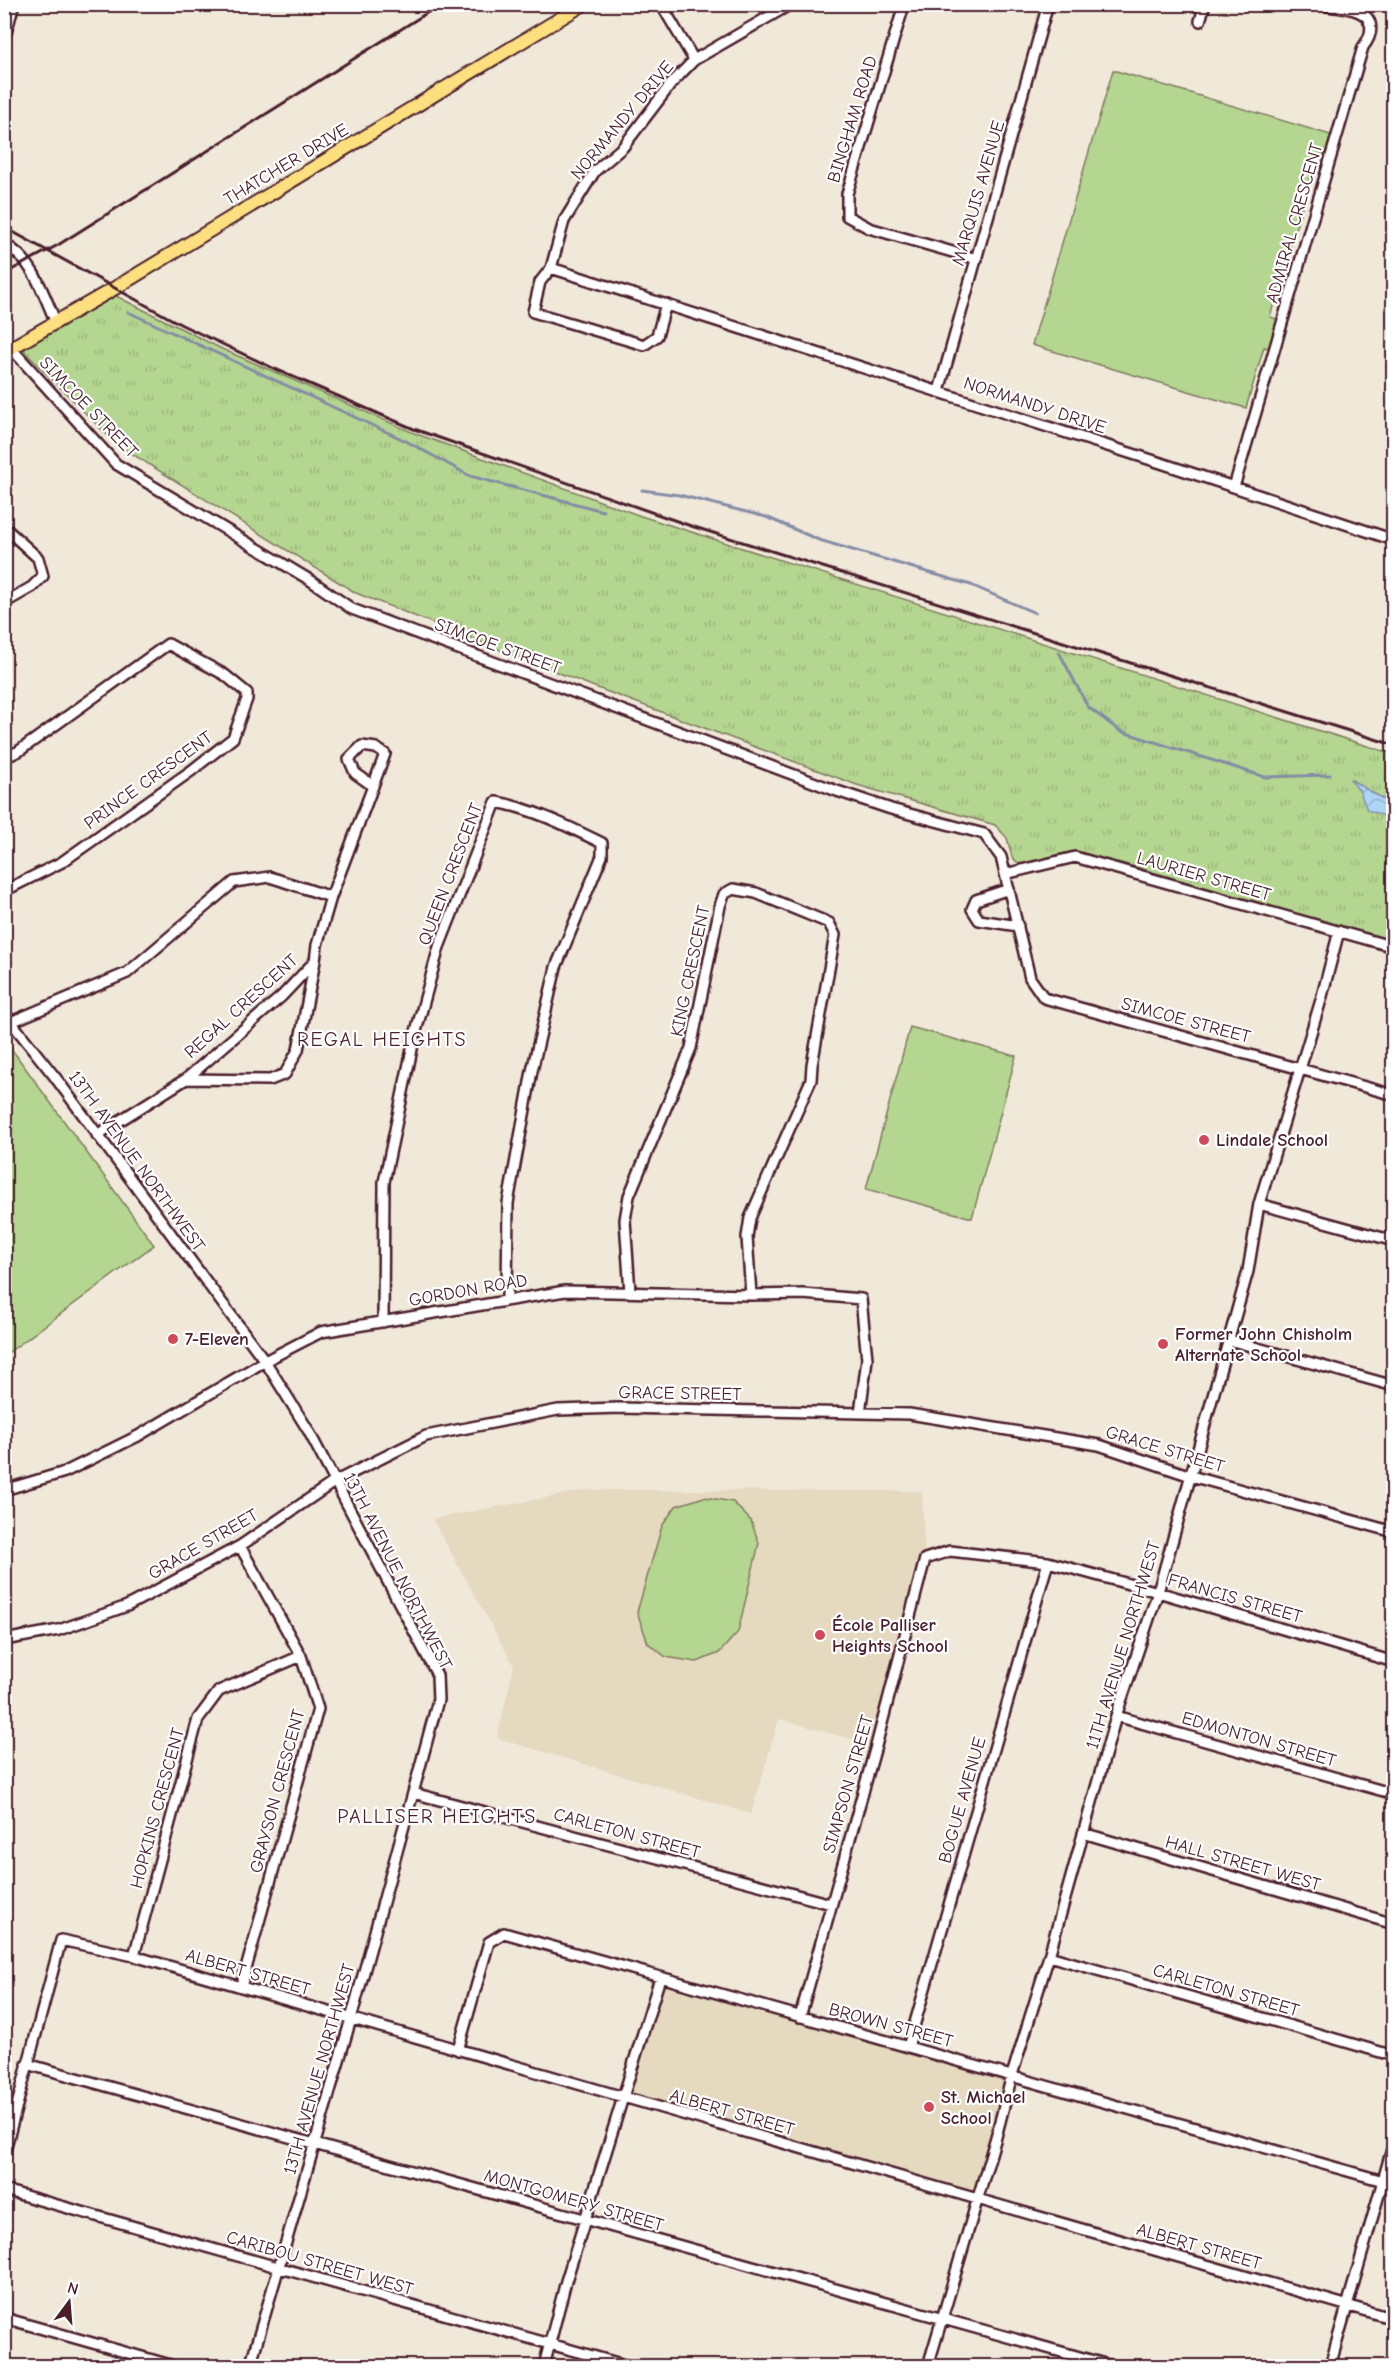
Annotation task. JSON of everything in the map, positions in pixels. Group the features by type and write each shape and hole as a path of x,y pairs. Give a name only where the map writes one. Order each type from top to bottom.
{"main road":[{"name":"THATCHER DRIVE","path":"8,350 584,4"}],"street":[{"path":"4,40 14,4"},
{"path":"661,4 694,60 791,4"},
{"name":"BINGHAM ROAD","path":"900,4 902,12 847,194 847,216 868,228 977,259"},
{"name":"MARQUIS AVENUE","path":"939,391 1048,4"},
{"path":"1200,21 1205,4"},
{"name":"ADMIRAL CRESCENT","path":"1234,487 1363,47 1371,31 1372,24 1365,15 1354,10 1331,9 1321,4"},
{"name":"NORMANDY DRIVE","path":"666,304 657,336 644,345 533,312 540,282 550,268 564,220 595,171 623,147 671,84 694,60"},
{"path":"4,244 15,250 31,267 56,323"},
{"name":"NORMANDY DRIVE","path":"550,268 939,391 1392,540"},
{"name":"SIMCOE STREET","path":"8,350 117,464 310,580 352,609 837,791 891,809 984,834 1001,857 1030,978 1044,998 1394,1095"},
{"path":"4,527 38,558 43,576 32,586 4,603"},
{"path":"1392,540 1394,528"},
{"name":"PRINCE CRESCENT","path":"4,758 19,751 168,644 225,675 247,693 233,738 191,771 62,862 4,891"},
{"name":"REGAL CRESCENT","path":"97,1135 186,1079 282,996 315,961 317,945 331,897 373,786 385,754 376,748 362,746 349,759 355,773 373,786"},
{"name":"QUEEN CRESCENT","path":"383,1322 384,1182 415,1035 439,947 496,802 551,818 602,843 602,856 556,967 530,1081 508,1203 507,1299"},
{"name":"LAURIER STREET","path":"1005,874 1075,857 1394,947"},
{"path":"11,1022 127,973 234,882 270,877 331,897"},
{"name":"KING CRESCENT","path":"630,1292 625,1220 629,1196 691,1048 720,906 724,894 733,889 756,893 829,923 835,935 811,1080 747,1228 751,1295"},
{"path":"1008,889 976,900 972,909 979,920 1018,926"},
{"name":"11TH AVENUE NORTHWEST","path":"928,2367 941,2318 962,2258 1012,2075 1049,1956 1116,1716 1158,1592 1248,1271 1259,1204 1321,1000 1339,931"},
{"path":"186,1079 270,1080 285,1074 298,1050 315,961"},
{"name":"13TH AVENUE NORTHWEST","path":"4,1013 265,1361 308,1430 437,1675 438,1700 413,1793 351,2019 250,2367"},
{"path":"1259,1204 1394,1241"},
{"name":"GORDON ROAD","path":"4,1490 65,1472 138,1436 265,1361 321,1332 565,1291 803,1294 861,1299 867,1359 860,1413"},
{"path":"1229,1340 1394,1386"},
{"name":"GRACE STREET","path":"4,1640 59,1630 127,1606 240,1546 334,1482 426,1436 558,1410 619,1408 909,1414 1088,1443 1191,1476 1394,1532"},
{"name":"GRAYSON CRESCENT","path":"240,1546 300,1656 318,1709 241,1987"},
{"name":"FRANCIS STREET","path":"925,1559 950,1551 1048,1562 1394,1662"},
{"name":"SIMPSON STREET","path":"800,2017 925,1559"},
{"name":"BOGUE AVENUE","path":"908,2047 1048,1562"},
{"name":"HOPKINS CRESCENT","path":"134,1956 198,1719 219,1691 300,1656"},
{"name":"EDMONTON STREET","path":"1116,1716 1394,1794"},
{"name":"CARLETON STREET","path":"413,1793 831,1904"},
{"name":"HALL STREET WEST","path":"1083,1833 1394,1924"},
{"name":"BROWN STREET","path":"458,2050 489,1942 504,1933 1394,2184"},
{"name":"ALBERT STREET","path":"27,2064 61,1940 134,1956 1394,2319"},
{"name":"CARLETON STREET","path":"1049,1956 1394,2056"},
{"path":"544,2367 585,2221 660,1978"},
{"path":"4,2154 27,2064"},
{"name":"MONTGOMERY STREET","path":"27,2064 315,2142 585,2221 1112,2367"},
{"path":"1330,2367 1394,2142"},
{"name":"CARIBOU STREET WEST","path":"4,2190 628,2367"},
{"path":"4,2318 174,2367"}],"shaded area":[{"path":"587,1490 922,1491 925,1559 876,1746 779,1719 751,1814 497,1738 514,1666 432,1519"},
{"path":"660,1978 1012,2075 977,2200 623,2098"}],"green space":[{"path":"1113,70 1334,136 1328,156 1317,154 1270,317 1281,320 1273,349 1264,347 1246,408 1032,345"},
{"path":"114,295 222,349 414,433 641,516 1393,754 1393,942 1121,863 1078,854 1023,864 1017,862 1012,857 1007,838 995,825 857,785 592,686 356,593 116,444 24,351 27,343"},
{"path":"910,1027 1016,1056 972,1218 866,1189"},
{"path":"5,1040 154,1245 5,1355"},
{"path":"704,1497 733,1502 751,1521 759,1543 738,1632 719,1653 697,1662 666,1657 648,1643 637,1612 662,1526 676,1506"}],"water":[{"path":"1350,779 1393,805 1393,819 1367,810 1360,792"}],"waterway":[{"path":"128,312 406,441 470,476 603,511"},
{"path":"642,490 679,495 766,517 819,540 971,585 1035,613"},
{"path":"1059,652 1088,707 1120,731 1265,777 1330,775"}],"railway":[{"path":"4,274 58,245 441,4"},
{"path":"4,227 182,325 275,369 414,429 691,526 1394,745"}],"place":[{"name":"Lindale School","path":"1204,1140"},
{"name":"7-Eleven","path":"173,1339"},
{"name":"Former John Chisholm Alternate School","path":"1163,1344"},
{"name":"École Palliser Heights School","path":"820,1635"},
{"name":"St. Michael School","path":"929,2107"}],"district":[{"name":"REGAL HEIGHTS","path":"382,1039"},
{"name":"PALLISER HEIGHTS","path":"437,1816"}]}
